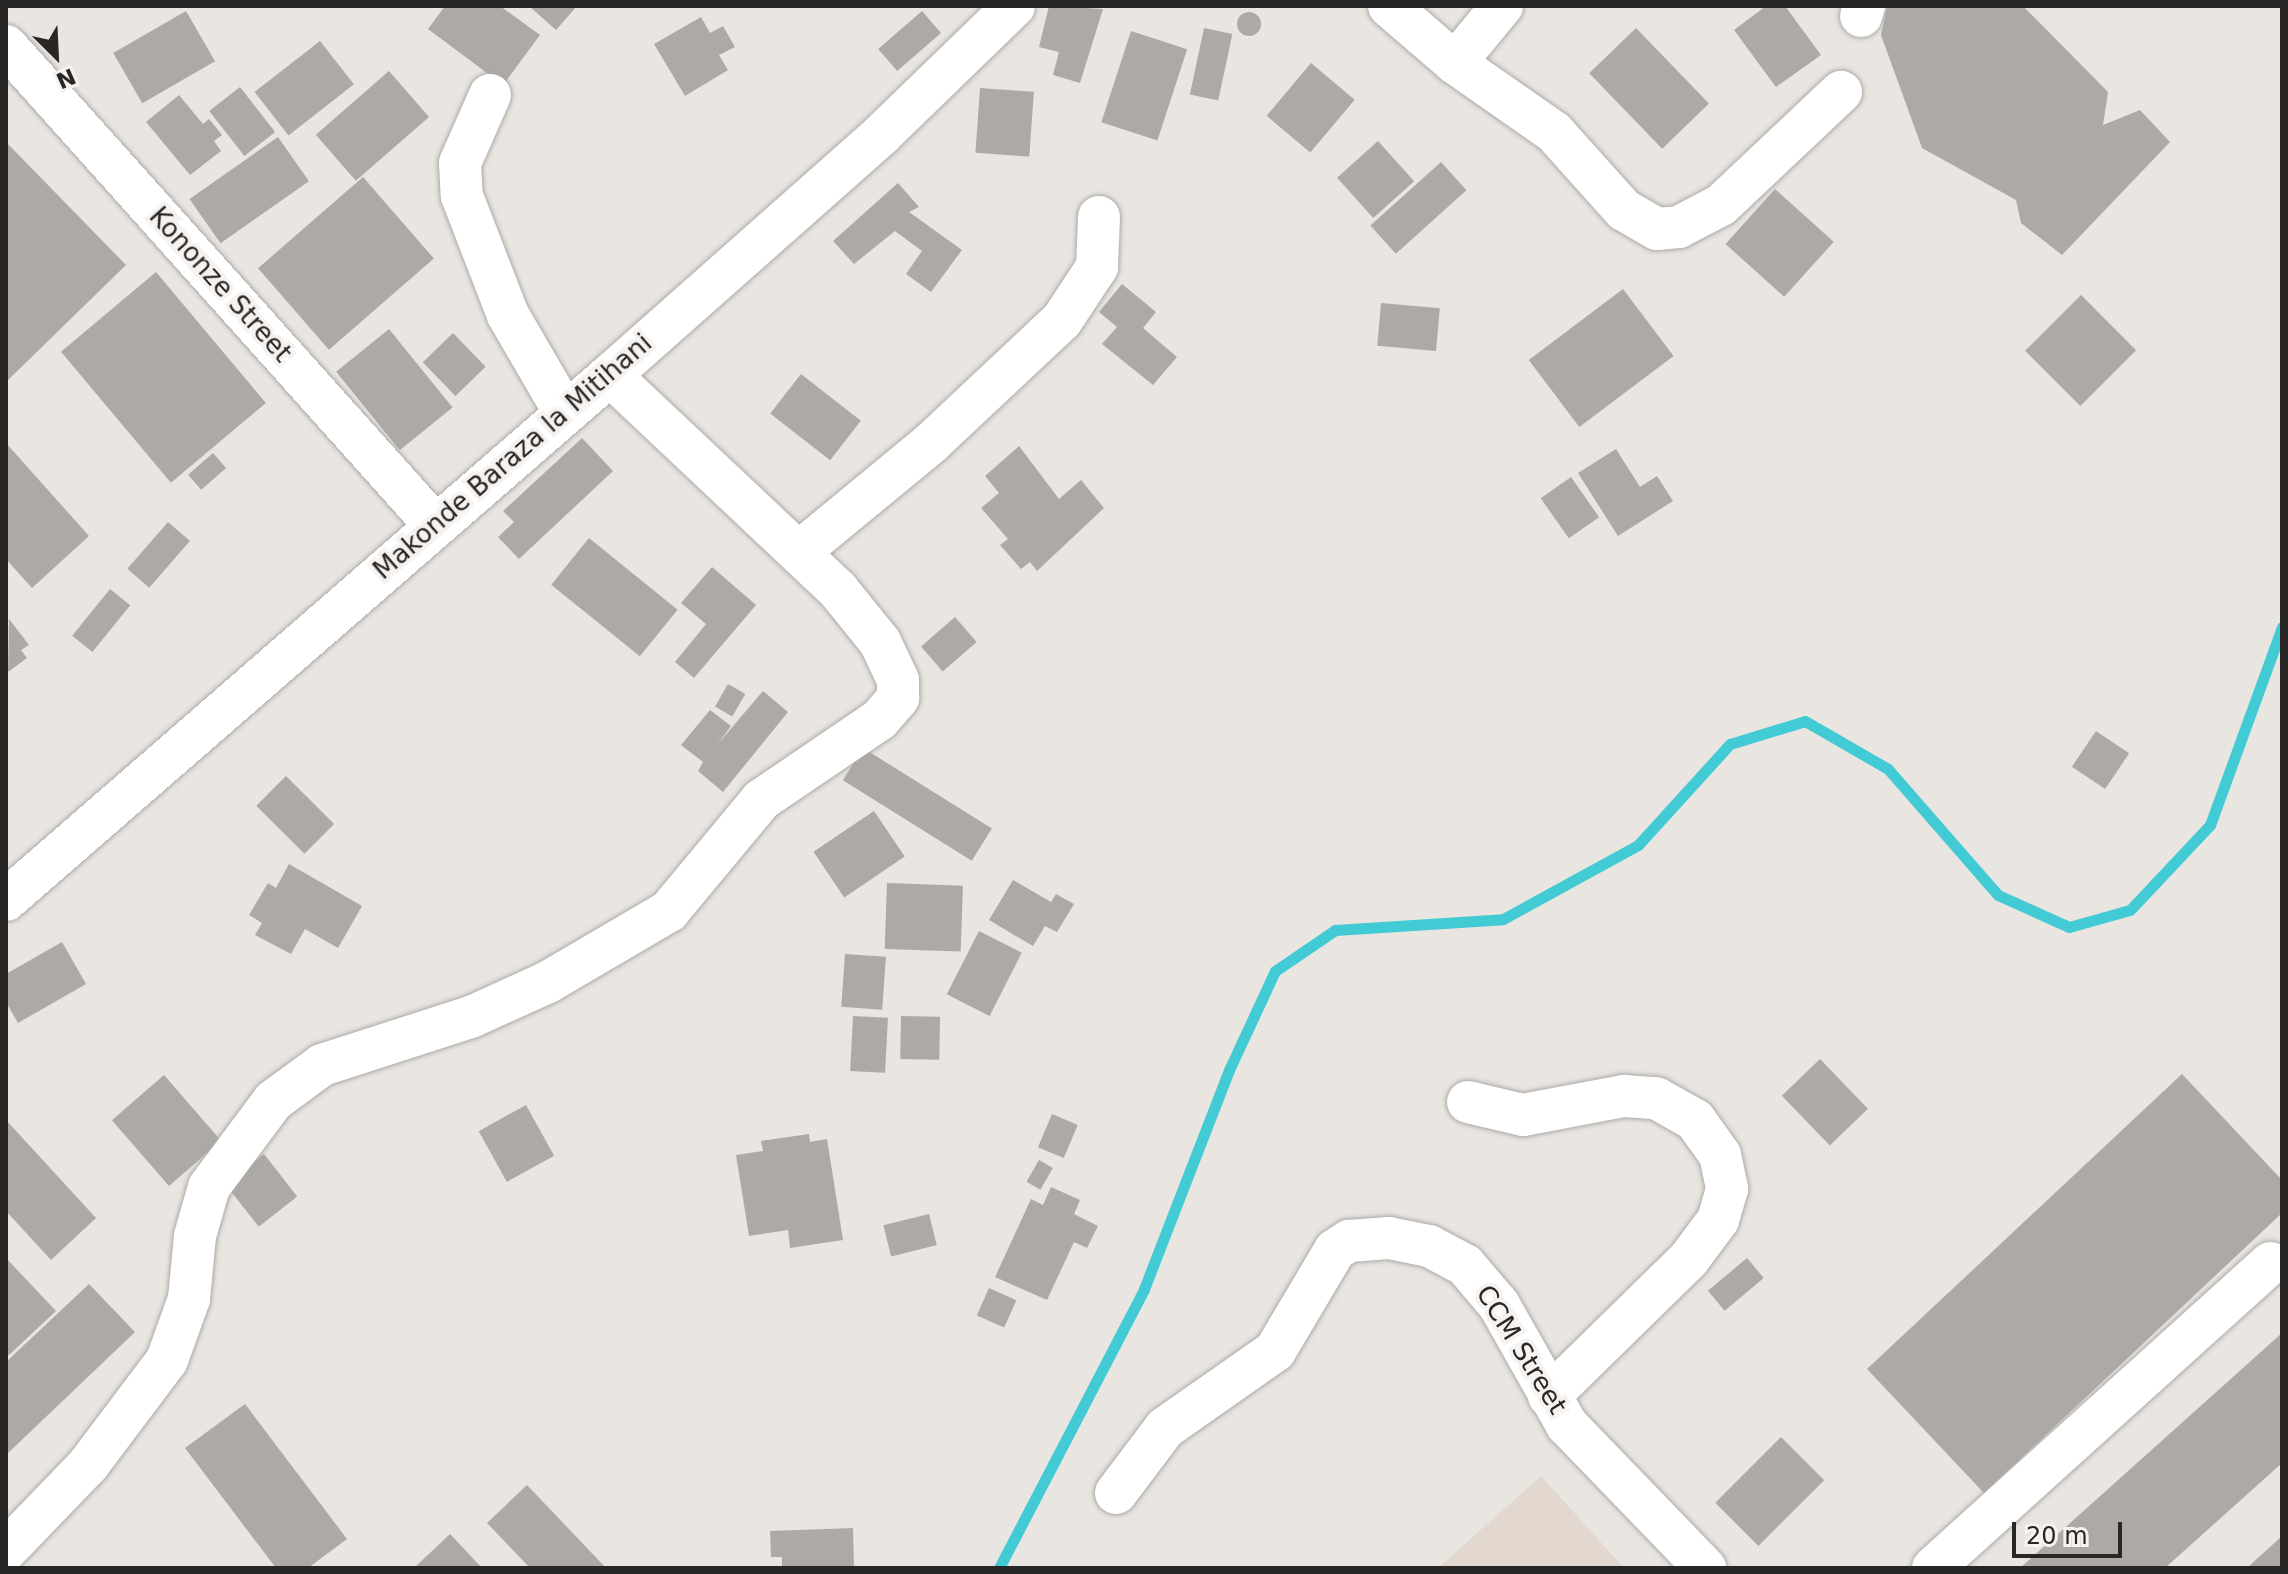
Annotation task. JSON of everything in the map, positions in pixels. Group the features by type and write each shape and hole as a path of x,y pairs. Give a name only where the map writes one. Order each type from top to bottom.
{"street":[{"name":"Makonde Baraza la Mitihani","path":"6,900 882,134 1014,6"},
{"path":"1389,6 1455,63 1554,132 1624,210 1657,229 1679,227 1721,205 1841,92"},
{"path":"1455,63 1502,6"},
{"name":"Kononze Street","path":"6,46 434,524"},
{"path":"490,95 460,163 462,196 508,315 565,413"},
{"path":"799,552 930,444 1062,320 1097,267 1099,217"},
{"path":"6,1550 88,1465 167,1360 189,1299 195,1236 209,1187 273,1101 322,1065 471,1017 548,982 669,911 761,800 890,710 898,680 880,642 799,552 610,375"},
{"path":"1468,1102 1523,1115 1624,1096 1656,1098 1695,1120 1720,1155 1727,1189 1718,1220 1689,1259 1549,1396"},
{"name":"CCM Street","path":"1116,1493 1165,1428 1275,1351 1320,1269 1349,1241 1378,1237 1429,1246 1465,1265 1499,1305 1567,1425 1697,1566"},
{"path":"1933,1568 2270,1263"}],"shaded area":[{"path":"1541,1476 1624,1568 1438,1568"}],"building":[{"path":"445,6 500,6 540,35 503,85 428,29"},
{"path":"529,6 577,6 556,30"},
{"path":"1049,6 1103,9 1080,83 1053,75 1059,52 1039,47"},
{"path":"1766,6 1785,6 1821,55 1776,87 1734,30"},
{"path":"1887,6 2023,6 2108,92 2103,125 2140,110 2170,142 2062,255 2021,223 2016,200 1922,148 1881,35"},
{"path":"186,11 215,61 142,103 113,53"},
{"path":"922,11 941,33 897,71 878,49"},
{"path":"1249,12 1258,15 1261,24 1258,33 1249,36 1240,33 1237,24 1240,15"},
{"path":"701,17 710,33 723,26 735,47 719,55 728,70 685,96 654,44"},
{"path":"1204,28 1232,34 1218,101 1190,95"},
{"path":"1636,28 1709,104 1662,149 1589,73"},
{"path":"1131,31 1187,49 1157,141 1101,122"},
{"path":"320,41 354,84 288,135 255,92"},
{"path":"1311,63 1355,100 1310,152 1267,116"},
{"path":"389,71 429,117 356,181 316,135"},
{"path":"240,87 275,132 244,156 209,111"},
{"path":"980,88 1034,92 1029,157 975,153"},
{"path":"179,95 203,124 209,119 222,135 214,141 221,151 190,175 146,122"},
{"path":"278,137 309,181 221,243 190,199"},
{"path":"1378,141 1414,181 1373,218 1337,178"},
{"path":"6,142 126,265 6,382"},
{"path":"1441,162 1466,190 1396,254 1370,226"},
{"path":"363,177 434,259 329,350 258,268"},
{"path":"898,183 919,207 909,212 962,250 931,292 906,274 922,251 895,231 854,264 833,241"},
{"path":"1775,189 1834,242 1784,297 1725,244"},
{"path":"156,272 266,403 171,483 61,352"},
{"path":"1122,284 1156,312 1143,328 1177,357 1153,385 1102,344 1117,327 1099,312"},
{"path":"1623,289 1674,356 1579,427 1529,360"},
{"path":"2081,295 2136,350 2080,406 2025,351"},
{"path":"1381,303 1440,308 1436,351 1377,346"},
{"path":"389,329 453,407 400,450 336,372"},
{"path":"453,333 486,367 455,396 423,362"},
{"path":"801,374 861,421 830,460 770,413"},
{"path":"582,438 613,471 519,559 498,537 514,522 503,511"},
{"path":"6,443 89,536 32,588 6,559"},
{"path":"1019,446 1059,499 1081,480 1104,508 1037,571 1030,562 1021,569 1000,545 1008,539 981,508 999,493 985,476"},
{"path":"1616,449 1640,487 1657,476 1673,501 1618,536 1578,473"},
{"path":"213,453 226,468 201,490 188,475"},
{"path":"1571,477 1599,517 1569,538 1541,498"},
{"path":"168,522 190,541 149,588 127,569"},
{"path":"589,538 678,610 640,656 551,585"},
{"path":"712,567 756,605 694,678 675,662 706,624 681,603"},
{"path":"110,589 130,605 92,652 72,636"},
{"path":"955,617 977,642 943,671 921,647"},
{"path":"9,619 29,645 21,650 27,658 8,672"},
{"path":"728,684 745,694 732,717 715,707"},
{"path":"763,691 788,712 723,792 698,771 703,762 681,745 710,710 731,726 717,745"},
{"path":"2096,731 2129,753 2105,789 2072,767"},
{"path":"863,748 992,829 972,861 843,780"},
{"path":"286,776 334,824 304,854 256,806"},
{"path":"874,811 905,857 844,897 813,852"},
{"path":"289,864 362,906 338,948 305,929 291,954 255,935 262,923 249,915 268,883 276,888"},
{"path":"1013,880 1051,902 1056,894 1074,904 1057,932 1045,926 1033,946 989,920"},
{"path":"887,883 963,886 961,952 885,949"},
{"path":"979,931 1022,953 990,1016 947,994"},
{"path":"62,942 86,984 18,1023 6,1002 6,974"},
{"path":"845,954 886,957 882,1010 841,1007"},
{"path":"853,1016 888,1018 885,1073 850,1071"},
{"path":"901,1016 940,1017 939,1060 900,1059"},
{"path":"1820,1059 1868,1109 1830,1145 1782,1096"},
{"path":"2182,1074 2282,1180 2282,1213 1984,1493 1867,1369"},
{"path":"164,1075 221,1141 169,1186 112,1120"},
{"path":"526,1105 554,1156 507,1182 479,1131"},
{"path":"1052,1114 1078,1125 1064,1158 1038,1147"},
{"path":"6,1120 96,1218 51,1260 6,1211"},
{"path":"809,1134 810,1142 827,1139 843,1240 790,1248 788,1230 749,1236 736,1155 763,1151 761,1141"},
{"path":"264,1154 297,1197 259,1227 225,1184"},
{"path":"1039,1160 1053,1168 1040,1190 1026,1182"},
{"path":"1051,1187 1080,1200 1074,1214 1098,1226 1087,1248 1074,1242 1047,1300 995,1277 1031,1199 1043,1205"},
{"path":"929,1214 937,1245 891,1256 883,1225"},
{"path":"6,1258 56,1311 9,1355 6,1352"},
{"path":"1747,1258 1764,1278 1725,1311 1708,1291"},
{"path":"89,1284 135,1332 6,1455 6,1362"},
{"path":"989,1288 1016,1300 1004,1328 977,1315"},
{"path":"2282,1333 2282,1463 2165,1568 2020,1568"},
{"path":"245,1404 347,1539 308,1568 276,1568 185,1448"},
{"path":"1781,1437 1824,1480 1758,1546 1715,1503"},
{"path":"527,1485 606,1568 530,1568 487,1523"},
{"path":"853,1528 854,1568 782,1568 782,1557 771,1557 770,1531"},
{"path":"450,1534 482,1568 414,1568"},
{"path":"2282,1536 2282,1568 2247,1568"}],"waterway":[{"path":"999,1568 1144,1289 1229,1070 1275,971 1335,930 1503,919 1638,845 1730,744 1805,721 1888,769 1998,895 2069,927 2130,910 2210,825 2282,627"}]}
